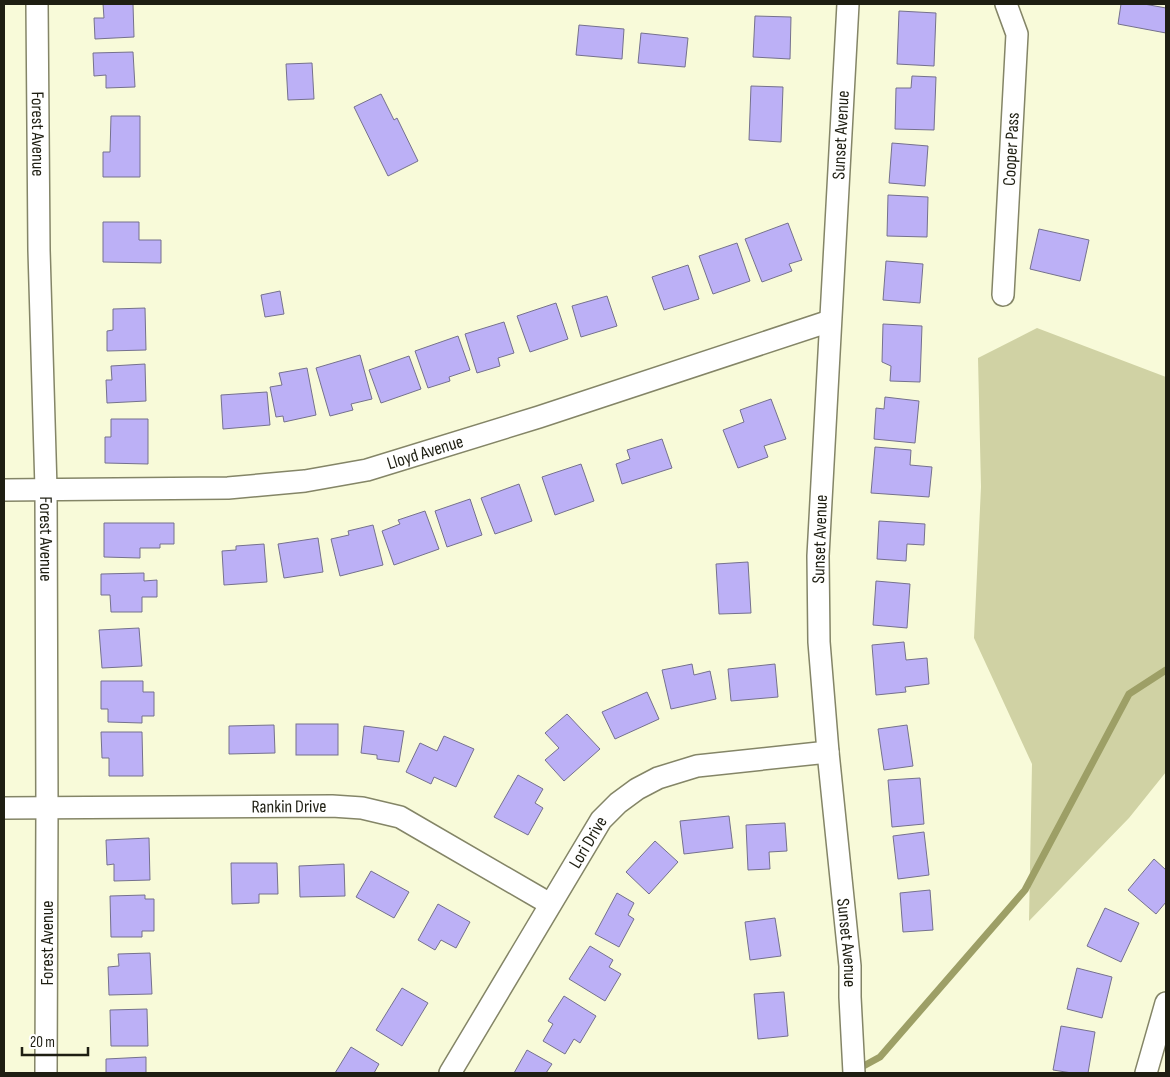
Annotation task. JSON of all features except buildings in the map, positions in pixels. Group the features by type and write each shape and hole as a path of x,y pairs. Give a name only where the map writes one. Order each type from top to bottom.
{"street":[{"name":"Forest Avenue","path":"37,4 39,250 46,489 46,1073"},
{"name":"Sunset Avenue","path":"848,4 818,556 819,642 828,752 850,966 854,1073"},
{"name":"Cooper Pass","path":"1003,295 1017,34 1006,4"},
{"name":"Lloyd Avenue","path":"4,490 228,488 305,481 366,470 548,414 830,322"},
{"name":"Lori Drive","path":"450,1073 601,820 618,803 637,789 658,778 697,766 828,752"},
{"name":"Rankin Drive","path":"4,808 332,806 362,808 400,818 550,904"},
{"path":"1146,1073 1166,1003"}],"green space":[{"path":"1037,328 1166,377 1166,772 1129,818 1029,921 1032,764 974,638 981,487 978,358"}],"waterway":[{"path":"858,1069 880,1057 1025,890 1129,694 1166,670"}]}
